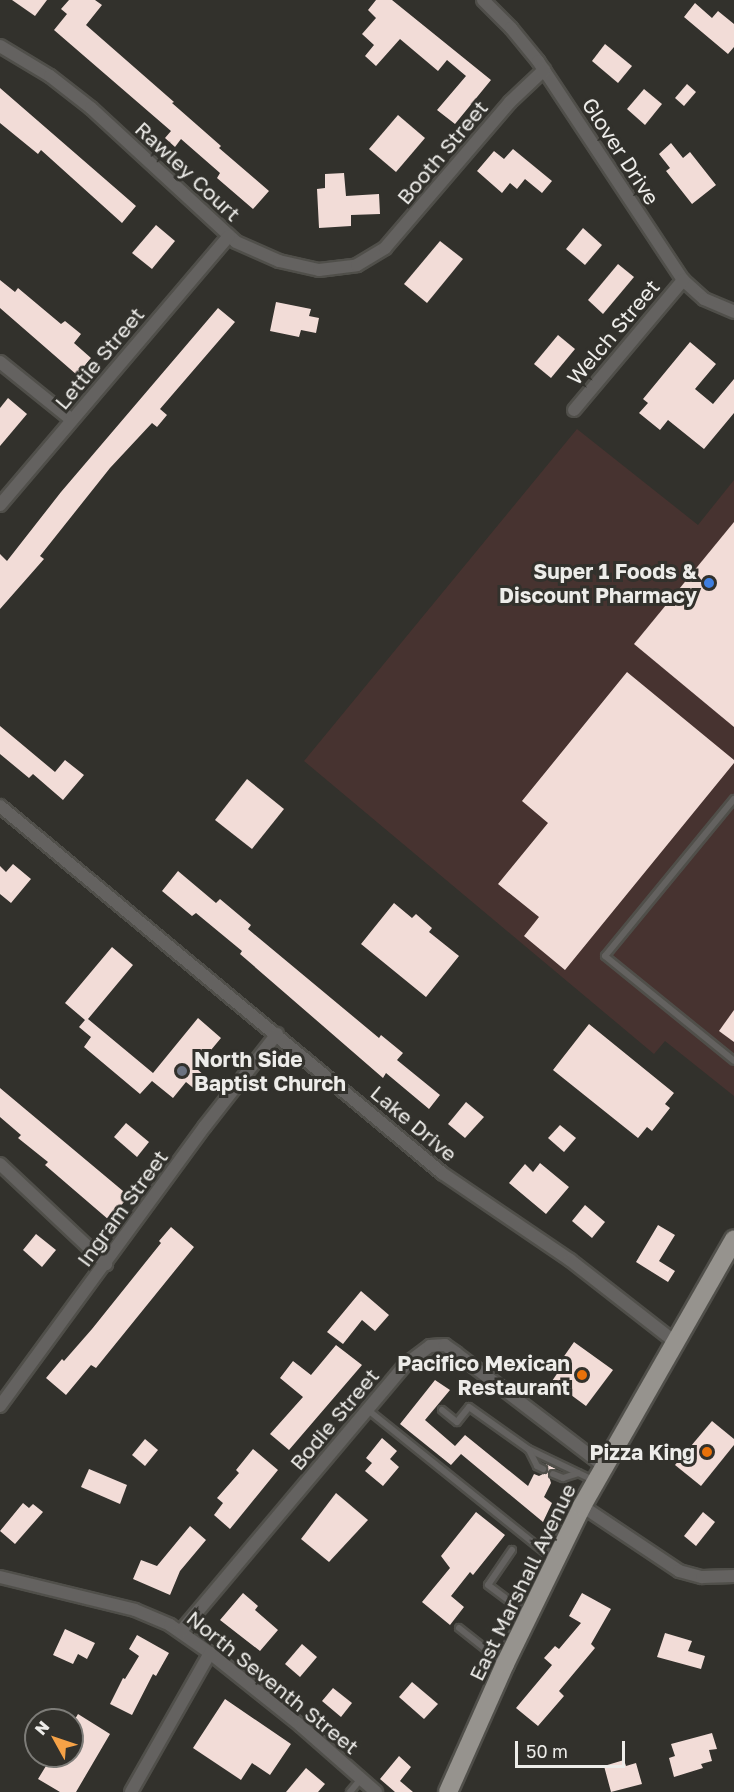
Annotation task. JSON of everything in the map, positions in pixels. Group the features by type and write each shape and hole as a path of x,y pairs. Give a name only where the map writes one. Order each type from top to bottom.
{"main road":[{"name":"East Marshall Avenue","path":"448,1792 505,1664 582,1506 675,1342 729,1259 734,1239"}],"street":[{"name":"Glover Drive","path":"483,0 511,28 544,70 682,280 704,299 734,312"},
{"name":"Rawley Court","path":"0,46 72,93 229,236 258,253 305,268 335,270 370,259"},
{"name":"Booth Street","path":"370,259 400,233 510,102 544,70"},
{"name":"Lettie Street","path":"0,505 229,236"},
{"name":"Welch Street","path":"574,410 682,280"},
{"path":"0,362 72,420"},
{"name":"Lake Drive","path":"0,806 442,1173 570,1260 675,1342"},
{"name":"Ingram Street","path":"0,1407 205,1126 277,1034"},
{"path":"0,1164 106,1264"},
{"name":"Bodie Street","path":"181,1631 405,1364 430,1346 445,1345 600,1474"},
{"path":"582,1506 679,1571 702,1577 734,1576"},
{"name":"North Seventh Street","path":"1,1579 135,1610 181,1631 376,1792"},
{"path":"130,1792 210,1653"}],"lane":[{"path":"734,799 605,956 734,1061"},
{"path":"442,1410 457,1422 469,1407 528,1449 578,1473"},
{"path":"368,1410 555,1560"},
{"path":"528,1449 537,1466 543,1469"},
{"path":"553,1474 563,1478 578,1473 600,1474"},
{"path":"512,1550 488,1585 528,1615"},
{"path":"459,1628 505,1664"},
{"path":"350,1792 361,1779"}],"shaded area":[{"path":"577,429 698,525 734,480 734,1096 665,1041 654,1054 304,761"}],"building":[{"path":"12,0 47,0 35,16"},
{"path":"69,0 95,0 102,5 86,25 174,102 172,103 221,146 219,148 269,191 253,209 217,178 220,173 181,139 175,147 165,138 171,131 54,30 67,14 61,9"},
{"path":"376,0 392,0 491,80 455,124 437,110 466,76 447,60 438,71 400,39 376,66 365,56 374,45 362,34 376,18 368,10"},
{"path":"695,3 712,18 718,11 734,24 734,47 728,54 684,17"},
{"path":"605,44 632,66 618,83 592,61"},
{"path":"687,84 696,92 684,106 675,98"},
{"path":"0,88 136,206 122,223 41,150 38,154 0,123"},
{"path":"644,89 662,104 645,125 627,109"},
{"path":"398,115 425,138 396,172 369,149"},
{"path":"671,143 683,158 690,152 716,185 692,204 666,171 670,168 659,154"},
{"path":"513,149 552,181 542,193 525,179 517,189 510,183 502,193 477,171 494,151 504,159"},
{"path":"344,173 346,196 379,194 380,214 351,215 351,226 319,228 317,189 325,188 325,174"},
{"path":"156,225 175,241 152,269 132,253"},
{"path":"583,228 602,245 585,265 566,249"},
{"path":"440,241 463,259 427,303 404,284"},
{"path":"618,264 634,277 603,314 588,300"},
{"path":"0,280 15,292 18,288 61,324 65,321 81,334 74,343 91,358 77,375 0,308"},
{"path":"276,302 311,309 309,316 319,318 316,333 301,330 299,337 270,331"},
{"path":"218,308 235,322 160,409 167,415 157,427 152,423 110,468 40,556 44,559 0,609 0,554 7,561 61,492"},
{"path":"558,335 575,349 551,378 534,364"},
{"path":"690,342 716,364 695,389 713,404 734,379 734,413 704,449 668,420 660,430 639,413 648,403 643,399"},
{"path":"8,398 27,414 0,446 0,408"},
{"name":"Super 1 Foods & Discount Pharmacy","path":"734,522 734,727 634,644"},
{"path":"627,672 734,760 734,763 565,970 524,936 539,917 498,884 548,823 522,801"},
{"path":"0,726 55,772 65,760 84,775 63,800 33,774 29,778 0,754"},
{"path":"247,779 284,809 252,849 215,820"},
{"path":"13,864 31,879 11,903 0,894 0,866 6,872"},
{"path":"178,871 216,903 220,899 251,925 248,929 379,1038 381,1035 403,1053 397,1060 440,1095 429,1109 386,1073 383,1078 240,954 242,951 196,913 192,916 162,891"},
{"path":"394,903 412,918 416,914 432,928 429,932 459,956 426,997 361,944"},
{"path":"112,947 133,965 88,1019 153,1073 198,1018 221,1038 196,1068 207,1078 197,1091 186,1082 173,1098 152,1081 140,1094 84,1047 91,1037 79,1027 85,1020 65,1003"},
{"path":"734,1010 734,1042 719,1031"},
{"path":"589,1024 674,1093 665,1104 670,1108 652,1131 647,1127 638,1138 553,1070"},
{"path":"0,1088 129,1196 109,1220 45,1165 48,1162 18,1138 21,1135 0,1117"},
{"path":"466,1102 484,1117 465,1138 448,1124"},
{"path":"126,1123 149,1142 137,1157 114,1137"},
{"path":"560,1125 576,1138 564,1152 548,1138"},
{"path":"540,1163 569,1187 546,1214 509,1183 525,1164 533,1172"},
{"path":"585,1205 605,1222 592,1238 572,1221"},
{"path":"658,1225 675,1235 659,1261 675,1271 668,1282 636,1262"},
{"path":"171,1227 194,1247 96,1368 91,1365 66,1395 46,1378 92,1329 161,1243 159,1241"},
{"path":"36,1234 56,1250 42,1267 23,1250"},
{"path":"361,1291 389,1315 375,1331 362,1320 343,1344 327,1332"},
{"name":"Pacifico Mexican Restaurant","path":"574,1342 613,1370 586,1406 552,1381 563,1365 560,1362"},
{"path":"336,1345 362,1365 289,1450 270,1434 303,1397 280,1378 293,1361 311,1375"},
{"path":"435,1380 450,1390 425,1420 455,1446 465,1435 528,1486 534,1474 539,1476 547,1472 546,1464 556,1469 548,1473 551,1483 544,1497 552,1503 543,1522 461,1454 451,1465 400,1424"},
{"name":"Pizza King","path":"712,1421 734,1439 734,1445 701,1486 675,1465"},
{"path":"382,1438 397,1451 390,1459 399,1467 383,1486 365,1471 372,1463 366,1458"},
{"path":"145,1439 158,1450 145,1466 132,1455"},
{"path":"253,1449 278,1470 230,1529 214,1515 223,1503 217,1498 239,1473 236,1470"},
{"path":"89,1469 127,1485 120,1504 81,1487"},
{"path":"336,1493 368,1520 329,1562 301,1539"},
{"path":"23,1503 29,1508 33,1504 43,1512 15,1544 0,1531"},
{"path":"476,1512 505,1535 473,1575 470,1572 451,1596 464,1607 450,1625 422,1602 450,1568 441,1556"},
{"path":"703,1512 715,1522 696,1546 684,1536"},
{"path":"190,1526 206,1540 180,1571 170,1595 133,1579 141,1560 157,1566"},
{"path":"243,1593 258,1606 255,1610 278,1630 260,1651 220,1620"},
{"path":"582,1593 611,1609 591,1644 595,1648 559,1691 564,1696 538,1726 516,1708 552,1665 544,1658 555,1646 559,1649 581,1623 569,1616"},
{"path":"65,1629 95,1643 87,1659 78,1654 73,1664 53,1655"},
{"path":"665,1633 692,1641 688,1651 705,1656 701,1669 657,1657"},
{"path":"137,1635 169,1653 156,1676 153,1674 132,1715 110,1704 123,1678 125,1679 139,1656 129,1649"},
{"path":"302,1644 317,1657 300,1677 285,1664"},
{"path":"412,1682 438,1704 424,1719 399,1697"},
{"path":"333,1688 352,1703 341,1717 322,1701"},
{"path":"225,1699 291,1744 270,1775 252,1763 241,1780 193,1748"},
{"path":"84,1718 110,1734 76,1792 60,1792 38,1779 45,1768 84,1768"},
{"path":"712,1733 717,1749 709,1750 712,1761 701,1764 703,1768 674,1777 669,1758 675,1756 671,1744"},
{"path":"399,1756 411,1767 400,1781 413,1792 395,1792 380,1779"},
{"path":"624,1760 626,1766 636,1763 642,1784 611,1792 604,1766"},
{"path":"306,1768 325,1784 318,1792 286,1792"}],"place":[{"name":"Super 1 Foods & Discount Pharmacy","path":"709,583"},
{"name":"North Side Baptist Church","path":"182,1071"},
{"name":"Pacifico Mexican Restaurant","path":"582,1375"},
{"name":"Pizza King","path":"707,1452"}]}
